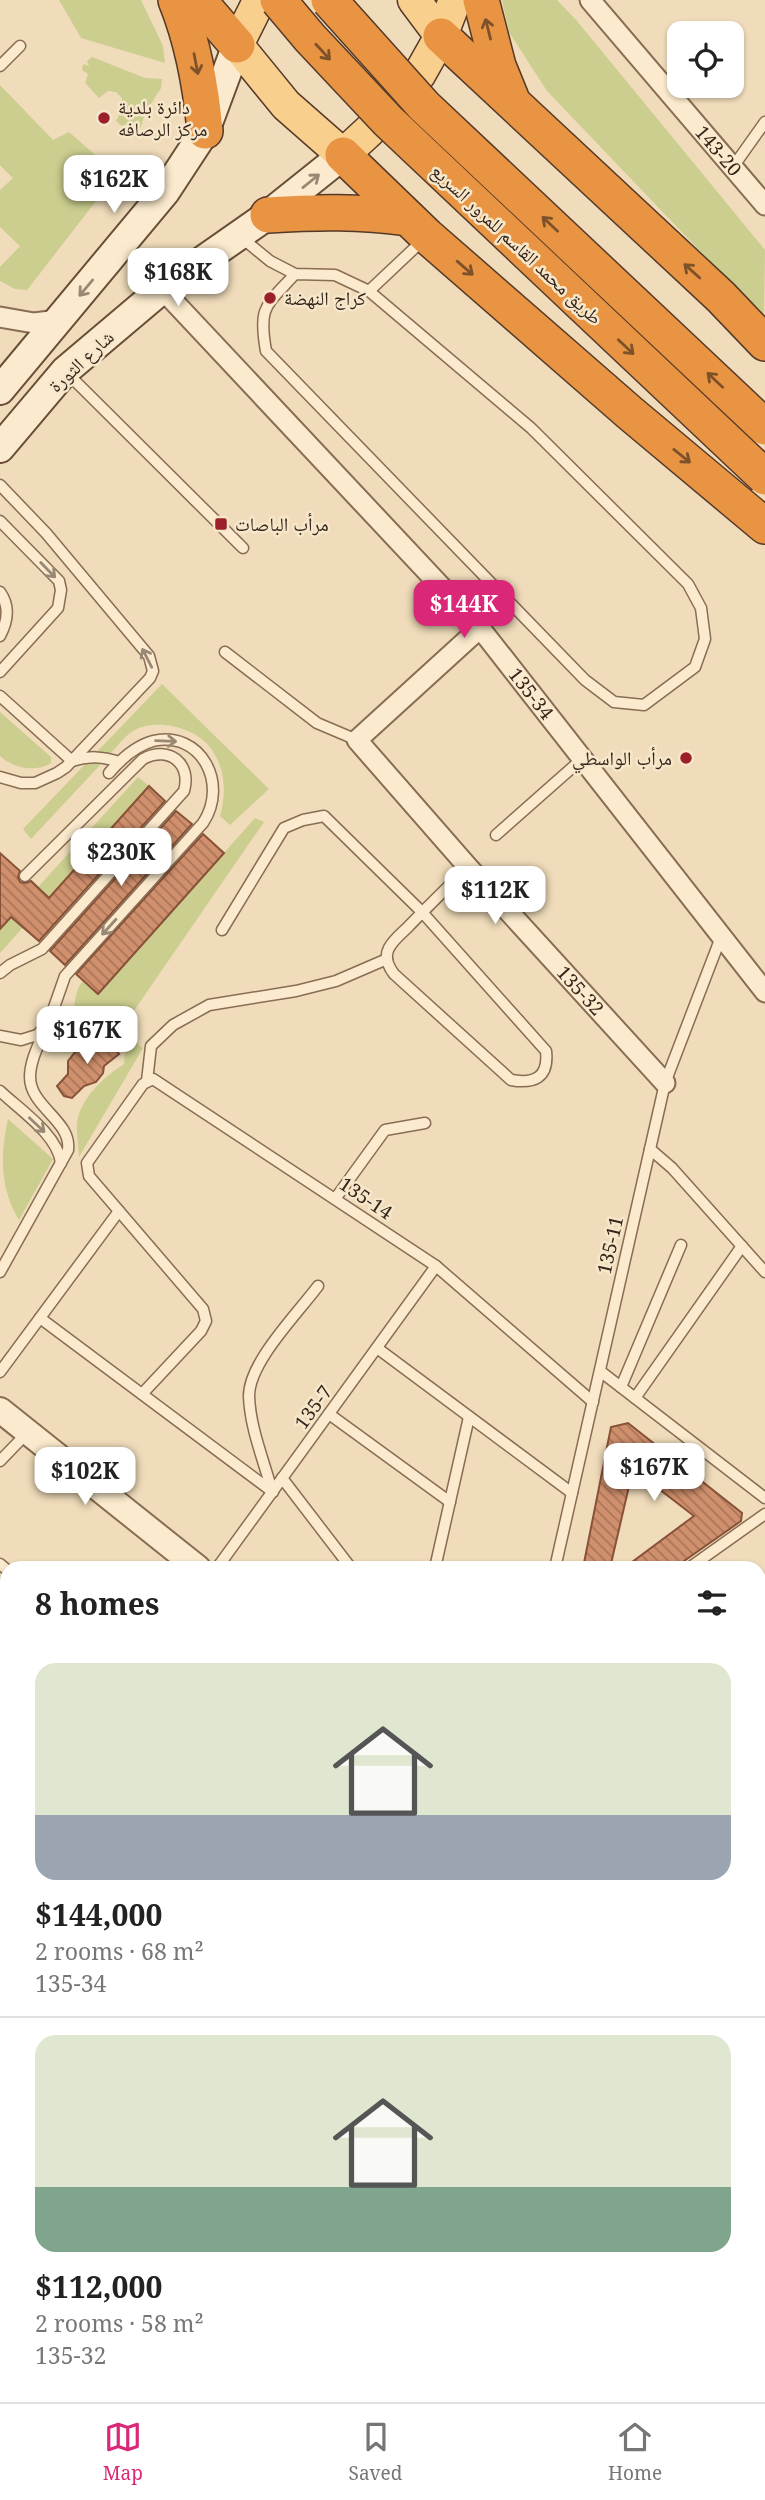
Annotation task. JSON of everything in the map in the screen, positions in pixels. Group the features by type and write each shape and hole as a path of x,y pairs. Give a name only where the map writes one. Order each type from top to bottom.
{"highway":[{"path":"176,0 194,52 205,131"},
{"path":"198,0 237,45"},
{"name":"طريق محمد القاسم للمرور السريع","path":"329,0 424,106 765,427"},
{"path":"481,0 498,66 514,104"},
{"name":"طريق محمد القاسم للمرور السريع","path":"268,2 388,121 765,477"},
{"path":"441,37 765,343"},
{"path":"343,155 418,227 630,413 765,526"},
{"path":"268,215 326,211 367,212 418,227"}],"main road":[{"path":"414,0 441,37"},
{"path":"419,75 441,37 455,0"},
{"name":"شارع الثورة","path":"0,390 165,192 205,131 237,45 268,2"},
{"path":"237,45 286,105 343,155"},
{"name":"شارع الثورة","path":"0,447 65,371 162,289 268,215 370,130"}],"street":[{"name":"143-20","path":"590,0 765,205"},
{"name":"135-34","path":"162,289 480,628 765,992"},
{"path":"0,317 34,323 60,320"},
{"path":"357,740 480,628"},
{"name":"135-32","path":"357,740 468,867 665,1083"},
{"path":"0,1410 189,1561"}],"lane":[{"path":"0,66 20,46"},
{"path":"733,167 765,122"},
{"path":"369,291 418,227"},
{"path":"239,236 270,261 295,274 335,275 369,291 531,428 688,584 701,608 705,639 695,667 644,705 614,702 585,680 266,351 262,330 264,308 295,274"},
{"path":"65,371 243,548"},
{"path":"0,485 46,533 149,656 153,671 150,678 72,761 57,773 35,783 21,783 0,777"},
{"path":"0,521 59,581 61,590 58,608 0,672"},
{"path":"0,592 6,601 6,623 0,636"},
{"path":"225,652 317,723 357,740"},
{"path":"0,696 72,761"},
{"path":"0,1036 21,1040 37,1035 44,1028 65,976 203,823 212,806 214,787 208,766 194,750 178,742 151,741 135,749 109,773"},
{"path":"0,973 42,949 184,791 186,777 177,760 160,753 143,759 25,876"},
{"path":"72,761 102,756 119,762"},
{"path":"496,835 582,759"},
{"path":"222,930 284,828 303,820 324,817 422,912 546,1051 547,1062 542,1073 527,1083 511,1080 394,974 387,959 388,948 422,912 468,867"},
{"name":"135-11","path":"557,1561 665,1083 721,937"},
{"path":"142,1394 201,1331 206,1321 203,1309 89,1176 87,1170 87,1163 147,1081 151,1046 173,1025 209,1005 296,991 323,984 387,959"},
{"path":"0,1272 61,1166 69,1143 64,1131 36,1099 30,1080 33,1061 46,1027"},
{"name":"135-14","path":"147,1081 156,1080 436,1266 593,1402"},
{"path":"0,1091 53,1140 60,1155 61,1166"},
{"path":"335,1199 385,1130 425,1123"},
{"path":"650,1149 672,1168 765,1272"},
{"path":"0,1372 119,1211"},
{"path":"621,1387 681,1245"},
{"path":"635,1398 742,1246"},
{"name":"135-7","path":"222,1561 436,1266"},
{"path":"273,1492 256,1433 249,1394 254,1375 265,1354 318,1286"},
{"path":"40,1318 273,1492"},
{"path":"377,1348 572,1493"},
{"path":"600,1371 765,1498"},
{"path":"329,1414 450,1502"},
{"path":"437,1561 470,1417"},
{"path":"0,1461 28,1432"},
{"path":"282,1478 346,1561"},
{"path":"699,1561 765,1514"}],"green space":[{"path":"59,0 141,0 163,46 165,63 81,38"},
{"path":"502,0 557,0 577,21 765,250 764,318 547,91 509,32"},
{"path":"92,57 145,78 162,79 161,88 145,113 137,139 116,121 122,109 122,98 116,92 108,91 99,98 85,83 88,74 82,70 83,64 89,66 87,61"},
{"path":"0,85 53,140 69,132 117,174 27,290 15,289 0,281 0,267 20,246 0,227 0,190 13,178 0,165"},
{"path":"162,684 269,789 230,825 220,816 223,779 209,746 193,733 182,729 149,725 126,736 31,839 23,829"},
{"path":"0,712 51,757 51,763 39,768 25,768 11,764 0,756"},
{"path":"138,777 149,786 0,953 0,929"},
{"path":"255,818 264,822 120,1031 143,1048 79,1157 79,1115 88,1097 101,1082 124,1064 125,1052 103,1028 96,1029 86,1046 75,1038 54,1037 70,1019 80,985 83,981 99,993"},
{"path":"8,1119 53,1159 19,1220 8,1196 3,1171"}],"building":[{"path":"149,786 165,801 39,941 11,917 0,929 0,853 20,871 20,882 31,881 49,898"},
{"path":"176,811 192,824 65,965 50,951"},
{"path":"203,834 224,853 98,994 76,974"},
{"path":"97,1033 112,1043 119,1054 104,1066 103,1073 96,1082 84,1086 72,1098 64,1096 57,1086 68,1074 68,1061 76,1051 88,1049"},
{"path":"628,1423 742,1513 741,1521 684,1561 633,1561 694,1516 633,1469 612,1561 584,1561 611,1427"}],"place":[{"name":"دائرة بلدية مركز الرصافه","path":"104,118"},
{"name":"كراج النهضة","path":"270,298"},
{"name":"مرأب الباصات","path":"221,524"},
{"name":"مرأب الواسطي","path":"686,758"}]}
